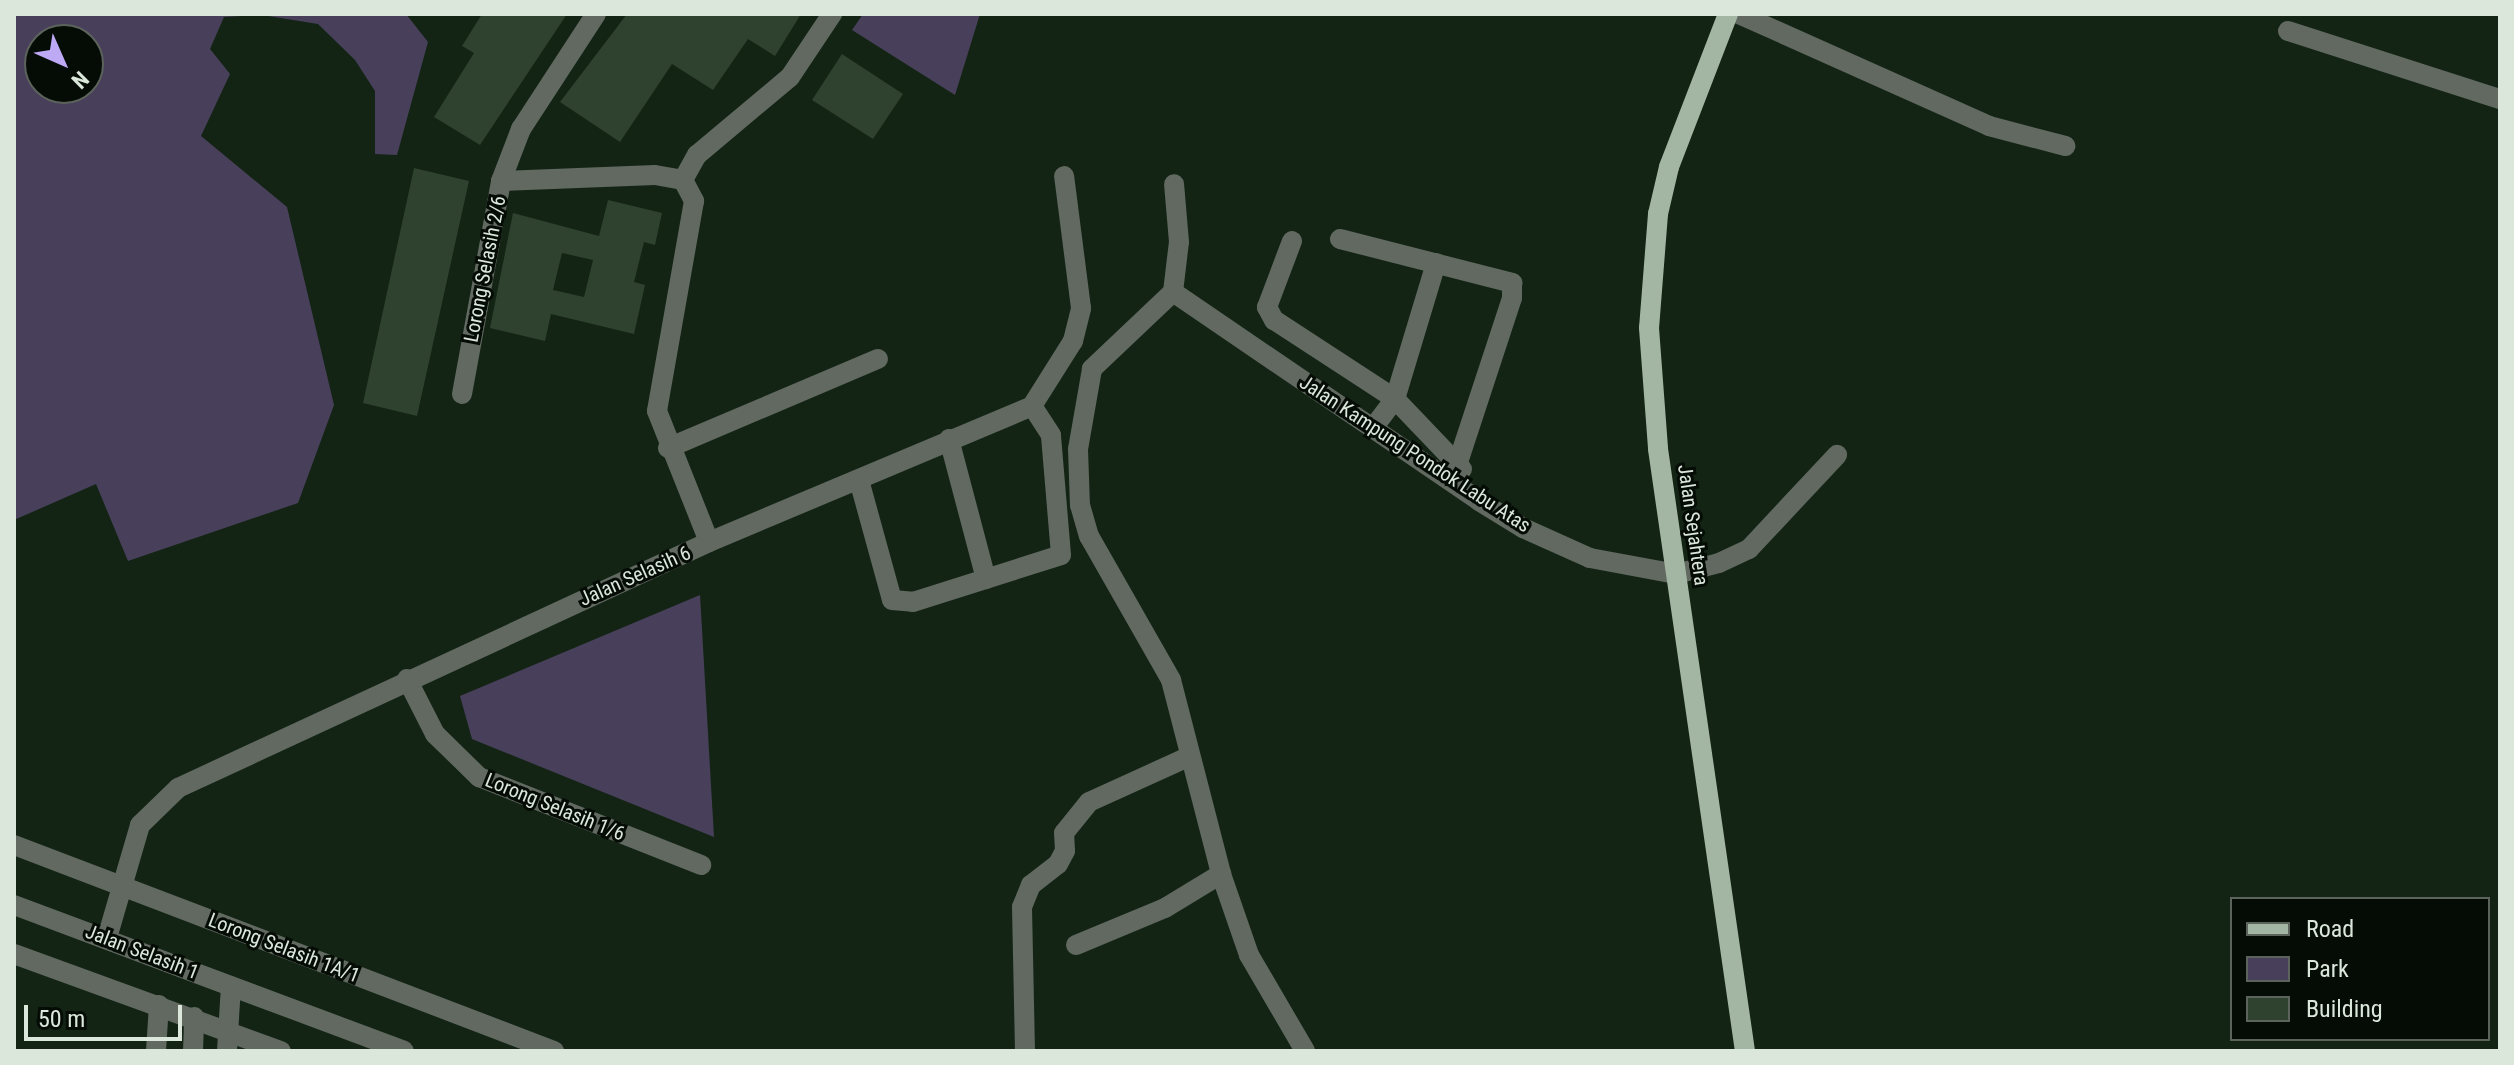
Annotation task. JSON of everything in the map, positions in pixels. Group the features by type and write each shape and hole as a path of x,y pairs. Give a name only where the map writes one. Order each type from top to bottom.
{"main road":[{"name":"Jalan Sejahtera","path":"1728,14 1669,167 1653,253 1649,328 1676,574 1745,1051"}],"street":[{"path":"501,181 521,129 596,14"},
{"path":"709,542 668,448 657,411 694,201 683,180 697,155 790,77 832,14"},
{"path":"1739,14 1989,126 2065,146"},
{"path":"2288,31 2500,99"},
{"name":"Lorong Selasih 2/6","path":"462,394 501,181 655,175 683,180"},
{"path":"859,480 892,600 913,602 1061,555 1051,435 1032,406 1073,341 1081,308 1064,176"},
{"path":"1174,184 1179,242 1173,292 1092,369 1078,449 1080,505 1089,536 1171,680 1188,757 1221,874 1249,955 1305,1051"},
{"path":"1340,239 1512,283 1512,298 1458,462"},
{"path":"1292,241 1267,307 1274,320 1395,399 1458,462 1479,501"},
{"path":"1373,428 1395,399 1436,263"},
{"name":"Jalan Kampung Pondok Labu Atas","path":"1173,292 1523,528 1590,558 1676,574"},
{"path":"668,448 878,359"},
{"path":"1060,365 1092,369"},
{"name":"Jalan Selasih 6","path":"107,938 120,884 140,825 178,788 407,679 709,542 1032,406"},
{"path":"949,439 986,579"},
{"path":"1676,574 1749,549 1837,455"},
{"name":"Lorong Selasih 1/6","path":"407,679 435,734 479,777 701,865"},
{"path":"1025,1051 1022,907 1031,885 1058,864 1068,826 1089,802 1188,757"},
{"name":"Lorong Selasih 1A/1","path":"14,845 554,1051"},
{"path":"1076,945 1165,908 1221,874"},
{"name":"Jalan Selasih 1","path":"14,905 404,1051"},
{"path":"14,954 194,1017 238,1038 281,1051"},
{"path":"227,1051 238,1038 231,986"},
{"path":"156,1051 159,1005"},
{"path":"193,1051 194,1017"}],"green space":[{"path":"14,14 406,14 428,42 397,155 375,154 375,91 355,60 318,24 262,15 224,17 210,49 230,74 201,136 287,207 334,405 298,503 128,561 96,484 14,520"},
{"path":"863,14 980,14 955,95 852,30"},
{"path":"700,595 714,837 472,739 460,696"}],"building":[{"path":"482,14 567,14 480,145 434,117 474,53 462,46"},
{"path":"627,14 801,14 775,56 748,39 713,90 672,64 620,142 560,102"},
{"path":"842,54 903,94 873,139 812,100"},
{"path":"414,168 469,181 417,416 363,403"},
{"path":"608,200 662,213 655,245 644,242 634,282 645,285 634,334 551,314 545,341 490,328 513,213 599,236","holes":["562,253 593,260 584,297 553,290"]}]}
